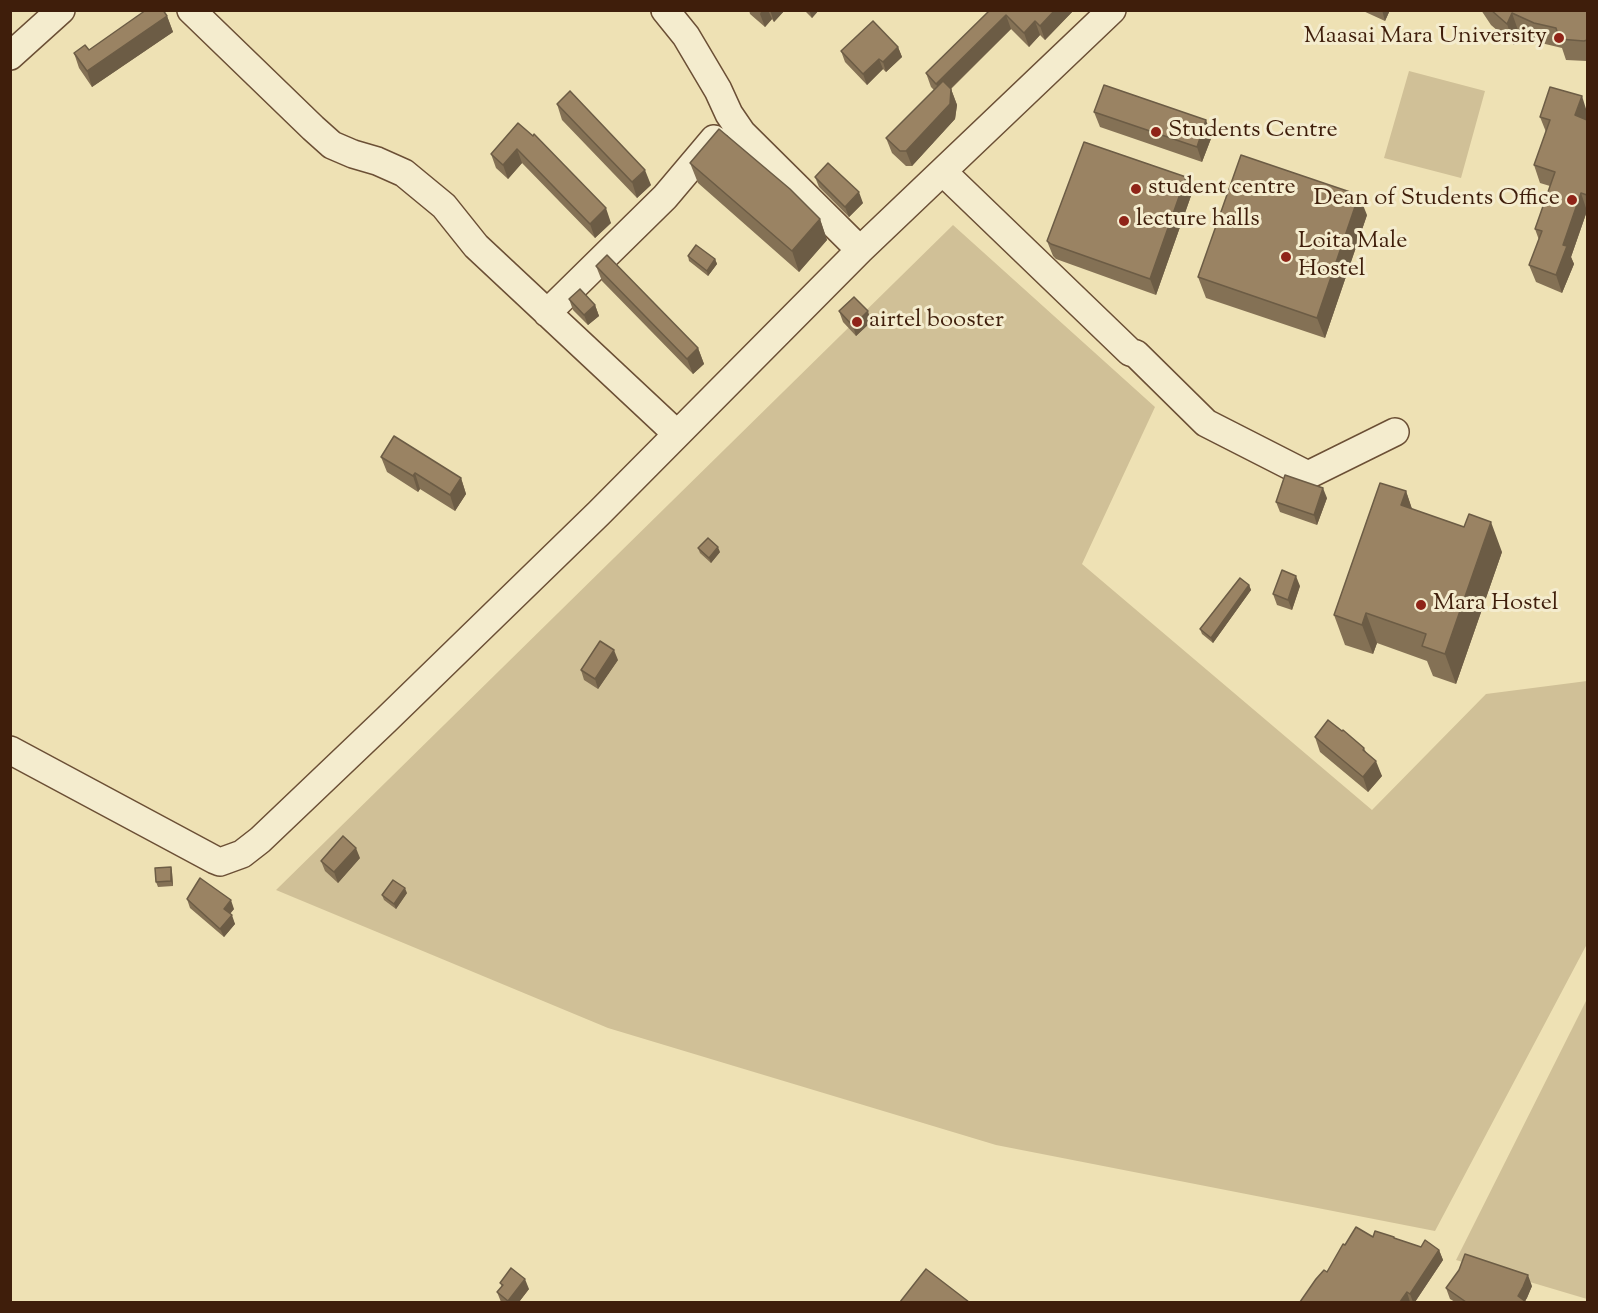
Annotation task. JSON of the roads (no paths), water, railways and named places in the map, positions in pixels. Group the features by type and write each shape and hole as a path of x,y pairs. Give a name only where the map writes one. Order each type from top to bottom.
{"street":[{"path":"10,56 61,10"},
{"path":"191,10 332,145 404,173 444,206 476,246 677,434"},
{"path":"665,10 692,45 729,114 742,133 860,250"},
{"path":"10,750 215,860 220,862 242,854 260,840 403,703 590,521 860,250 1112,10"},
{"path":"547,313 665,197 724,128 729,114"},
{"path":"943,172 1206,423 1308,475 1395,432"}],"place":[{"name":"Maasai Mara University","path":"1559,38"},
{"name":"Students Centre","path":"1156,132"},
{"name":"student centre","path":"1136,189"},
{"name":"Dean of Students Office","path":"1572,200"},
{"name":"lecture halls","path":"1124,221"},
{"name":"Loita Male Hostel","path":"1286,257"},
{"name":"airtel booster","path":"857,322"},
{"name":"Mara Hostel","path":"1421,605"}]}
